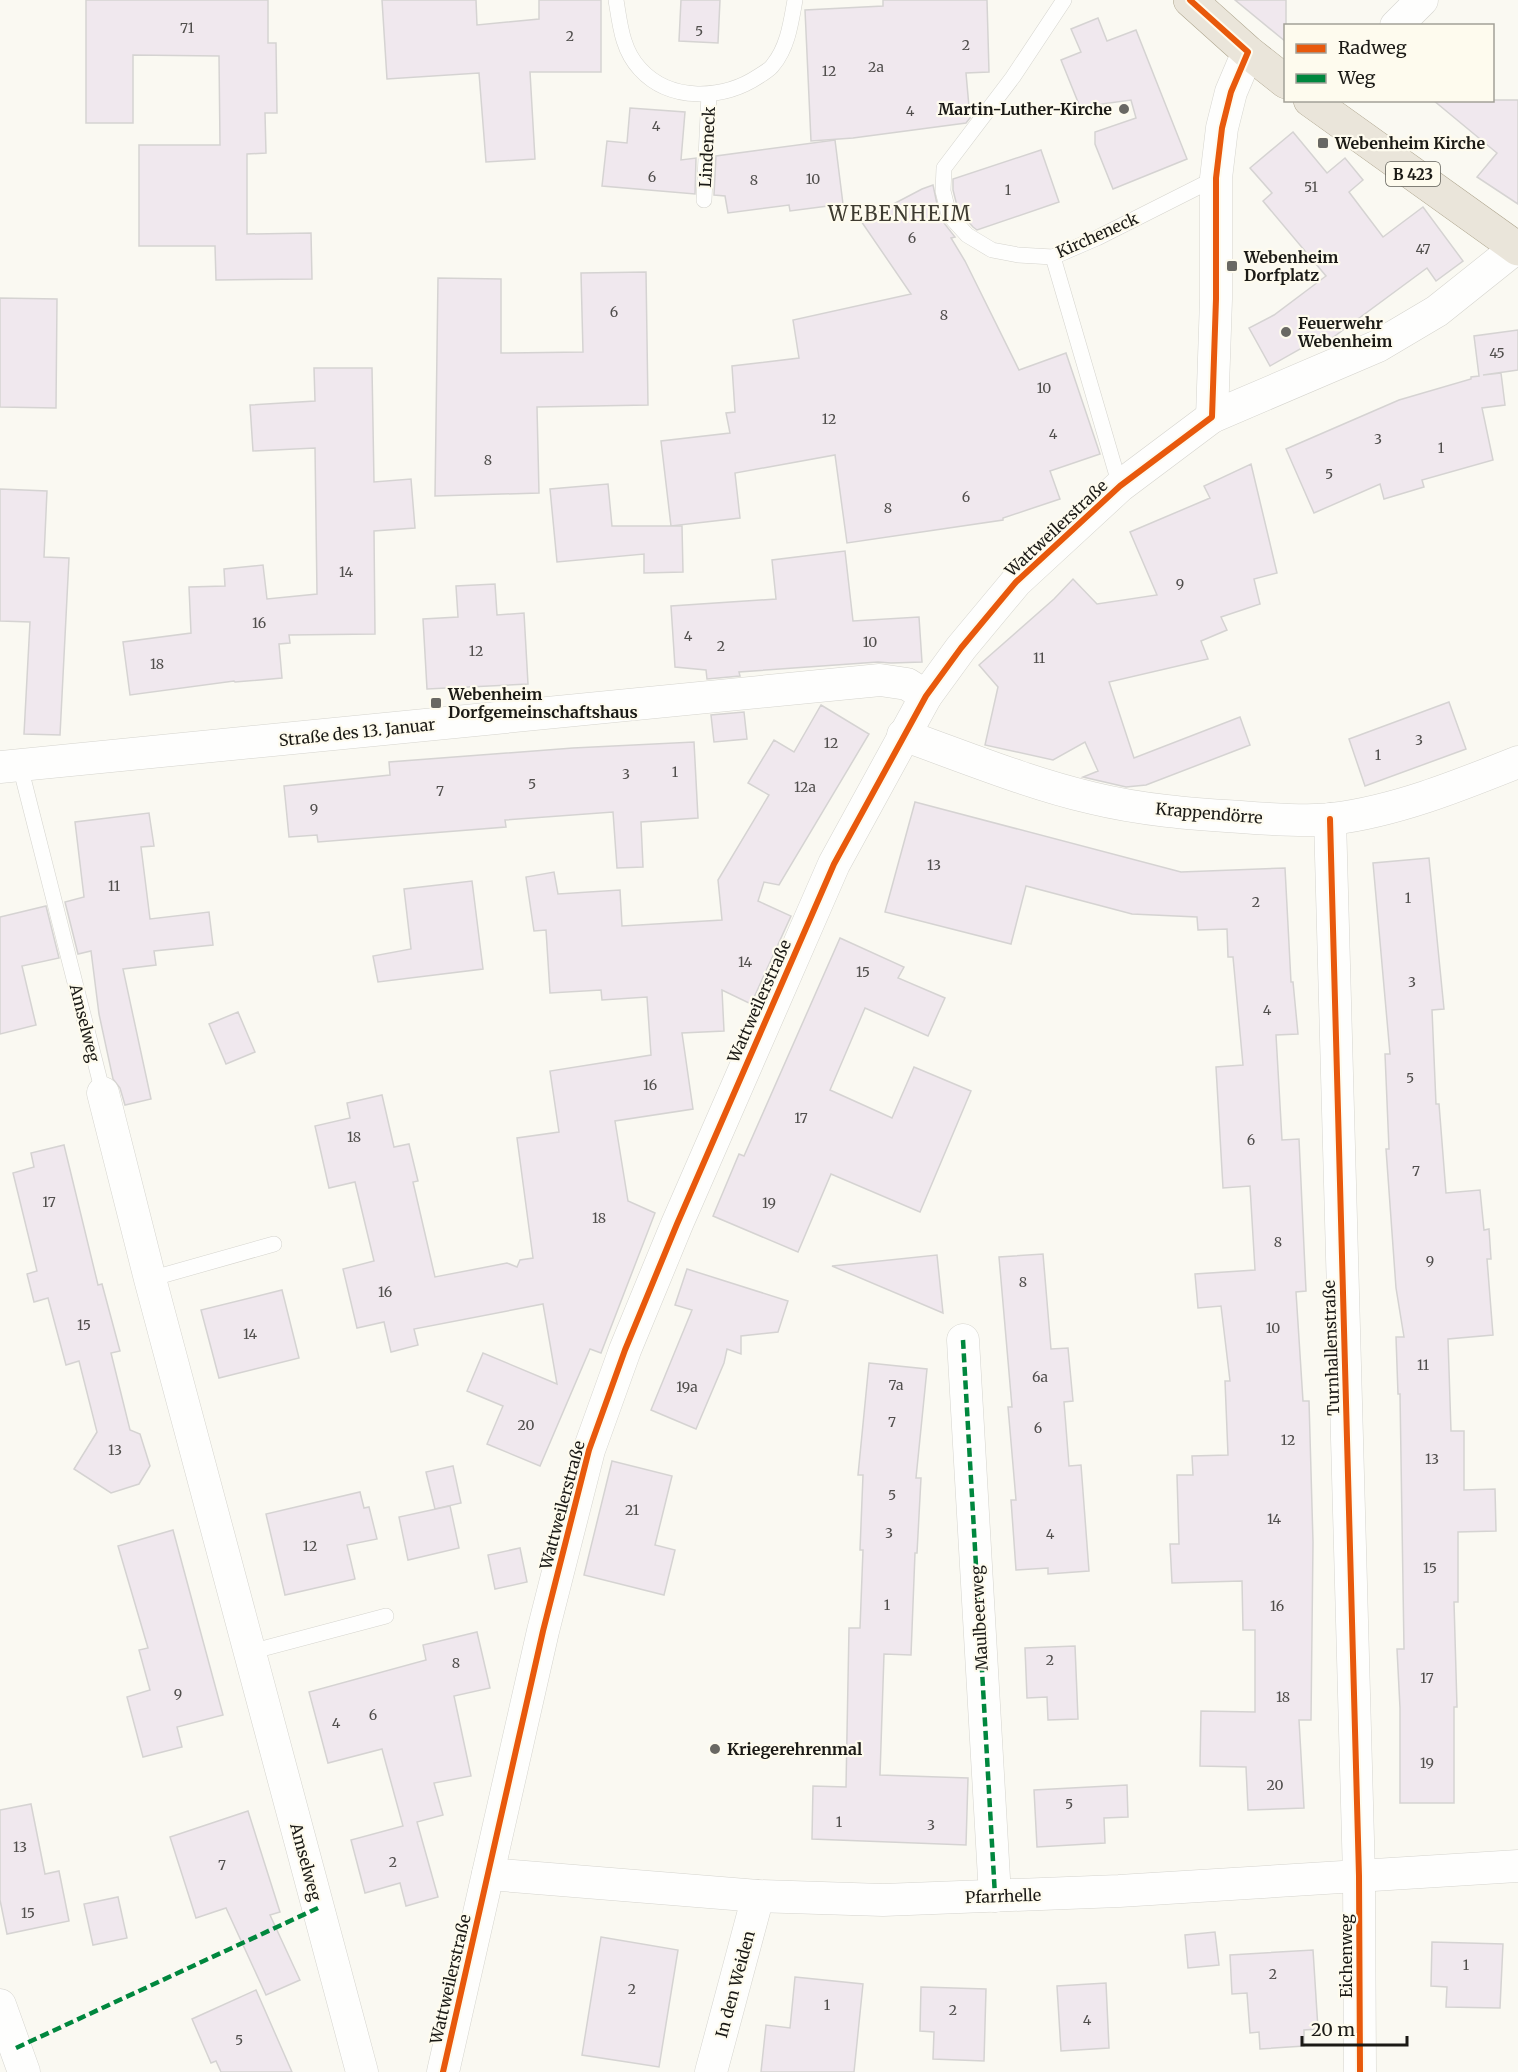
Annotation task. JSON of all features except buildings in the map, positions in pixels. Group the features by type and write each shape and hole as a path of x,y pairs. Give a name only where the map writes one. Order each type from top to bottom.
{"main road":[{"path":"1190,0 1248,52 1284,80"},
{"name":"B 423","path":"1315,102 1517,248"}],"street":[{"path":"1398,24 1422,0"},
{"path":"1212,417 1216,299 1216,178 1222,128 1231,92 1248,52"},
{"name":"Wattweilerstraße","path":"443,2072 543,1630 586,1461 625,1350 677,1224 834,864 903,735 926,696 961,648 1016,582 1120,486 1212,417 1378,346 1437,311 1517,248"},
{"name":"Straße des 13. Januar","path":"10,767 880,680 908,684 926,696"},
{"name":"Krappendörre","path":"903,735 1029,780 1093,799 1178,813 1258,818 1330,819 1388,808 1473,780 1518,762"},
{"name":"Turnhallenstraße","path":"1330,819 1359,1876"},
{"name":"Amselweg","path":"103,1093 150,1279 362,2072"},
{"name":"Maulbeerweg","path":"963,1340 995,1896"},
{"name":"Pfarrhelle","path":"488,1874 758,1896 883,1900 995,1896 1518,1866"},
{"name":"Eichenweg","path":"1359,1876 1360,2072"},
{"name":"In den Weiden","path":"711,2072 758,1896"},
{"path":"0,2005 24,2072"}],"lane":[{"name":"Lindeneck","path":"616,0 623,41 639,69 665,88 690,94 709,94 748,84 773,66 787,40 795,0"},
{"name":"Kircheneck","path":"1064,0 1013,76 944,168 942,191 949,215 967,235 992,250 1018,255 1053,257 1097,238 1216,178"},
{"name":"Lindeneck","path":"704,200 709,94"},
{"path":"1053,257 1120,486"},
{"name":"Amselweg","path":"10,767 103,1093"},
{"path":"150,1279 274,1244"},
{"path":"250,1652 386,1616"}],"marked path":[{"path":"963,1340 995,1896"},
{"path":"16,2048 318,1908"}],"cycle path":[{"path":"443,2072 543,1631 589,1450 625,1350 677,1224 834,864 926,696 961,648 1016,582 1120,486 1212,417 1216,299 1216,178 1222,128 1231,92 1248,52 1190,0"},
{"path":"1330,819 1359,1876 1360,2072"}],"place":[{"name":"Martin-Luther-Kirche","path":"1124,109"},
{"name":"Webenheim Kirche","path":"1323,143"},
{"name":"Webenheim Dorfplatz","path":"1232,266"},
{"name":"Feuerwehr Webenheim","path":"1286,332"},
{"name":"Webenheim Dorfgemeinschaftshaus","path":"436,703"},
{"name":"Kriegerehrenmal","path":"715,1749"}],"district":[{"name":"WEBENHEIM","path":"900,213"}]}
